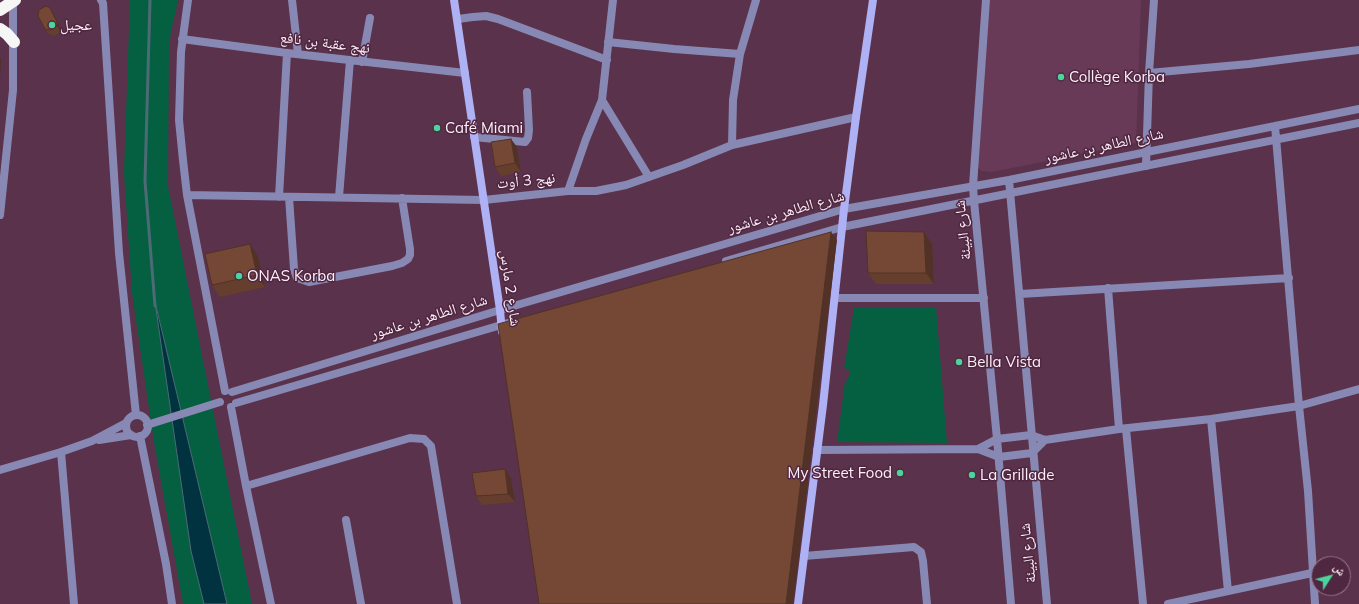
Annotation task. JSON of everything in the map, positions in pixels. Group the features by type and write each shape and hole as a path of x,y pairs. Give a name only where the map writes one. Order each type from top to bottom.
{"highway":[{"path":"0,10 14,1"},
{"path":"0,29 14,42"}],"street":[{"path":"188,0 181,52 179,120 188,195 229,391 236,396 234,405 246,486 271,604"},
{"path":"292,0 298,54"},
{"name":"شارع 2 مارس","path":"454,0 503,338"},
{"path":"568,191 586,139 602,100 613,0"},
{"path":"732,145 733,100 740,54 756,0"},
{"path":"798,604 835,298 844,209 873,0"},
{"name":"شارع البيئة","path":"986,0 973,186 999,457 1011,604"},
{"path":"1146,166 1149,73 1154,0"},
{"path":"0,215 2,176 13,90 14,1"},
{"path":"103,1 119,253 136,415"},
{"path":"458,20 486,16 498,19 607,60"},
{"path":"362,62 370,18"},
{"name":"نهج عقبة بن نافع","path":"182,39 287,53 465,73"},
{"path":"608,42 740,54"},
{"path":"1149,73 1249,64 1359,50"},
{"path":"279,197 287,53"},
{"path":"339,197 350,60"},
{"path":"474,137 525,142 528,138 529,130 528,92"},
{"path":"602,100 648,177"},
{"name":"شارع الطاهر بن عاشور","path":"229,391 844,209 1009,180 1359,109"},
{"name":"نهج 3 أوت","path":"188,195 484,200 568,191 596,191 610,189 648,177 732,145 856,117"},
{"name":"شارع الطاهر بن عاشور","path":"722,262 842,227 1011,194 1359,122"},
{"path":"1275,126 1299,406 1308,491 1311,556"},
{"name":"شارع البيئة","path":"1009,180 1020,294 1032,452 1047,604"},
{"path":"289,197 294,269 297,278 309,282 392,266 402,263 408,259 410,249 402,198"},
{"path":"1020,294 1289,278"},
{"path":"1108,288 1122,429 1143,604"},
{"path":"835,298 984,298"},
{"name":"شارع الطاهر بن عاشور","path":"234,405 516,320"},
{"path":"978,449 997,439 1031,435 1045,440 1122,429 1211,419 1299,406 1359,389"},
{"path":"217,403 220,395 229,391"},
{"path":"92,441 131,435 140,436 145,432 149,424 217,403 224,407 234,405"},
{"path":"0,470 92,441 126,423 130,418 136,415 142,417 149,424"},
{"path":"1211,419 1228,591"},
{"path":"126,423 127,430 131,435"},
{"path":"140,436 166,564 172,604"},
{"path":"246,486 410,438 424,439 431,446 457,604"},
{"path":"817,450 978,449 999,457 1032,452 1045,440"},
{"path":"61,452 74,604"},
{"path":"346,520 361,604"},
{"path":"804,556 914,547 921,552 927,604"},
{"path":"1168,604 1311,573"}],"shaded area":[{"name":"Collège Korba","path":"990,0 1141,0 1136,143 992,172 981,171 976,164"}],"green space":[{"path":"130,0 178,0 169,42 168,186 252,604 227,604 156,308 191,551 204,604 183,604 154,442 132,293 124,172"},
{"path":"936,307 947,443 837,442 845,382 848,379 850,370 844,368 854,308"}],"water":[{"path":"155,302 227,604 204,604 191,551"}],"building":[{"name":"عجيل","path":"46,6 50,8 57,22 57,26 50,30 45,29 38,16 39,10"},
{"path":"511,139 515,163 495,167 491,142"},
{"path":"866,231 924,232 926,273 868,273"},
{"path":"831,232 786,604 539,604 498,324"},
{"path":"250,244 257,275 212,285 205,254"},
{"path":"505,469 508,494 476,496 472,473"}],"waterway":[{"path":"150,0 145,181 155,306"}],"place":[{"name":"عجيل","path":"52,25"},
{"name":"Collège Korba","path":"1061,77"},
{"name":"Café Miami","path":"437,128"},
{"name":"ONAS Korba","path":"239,276"},
{"name":"Bella Vista","path":"959,362"},
{"name":"My Street Food","path":"900,473"},
{"name":"La Grillade","path":"972,475"}]}
